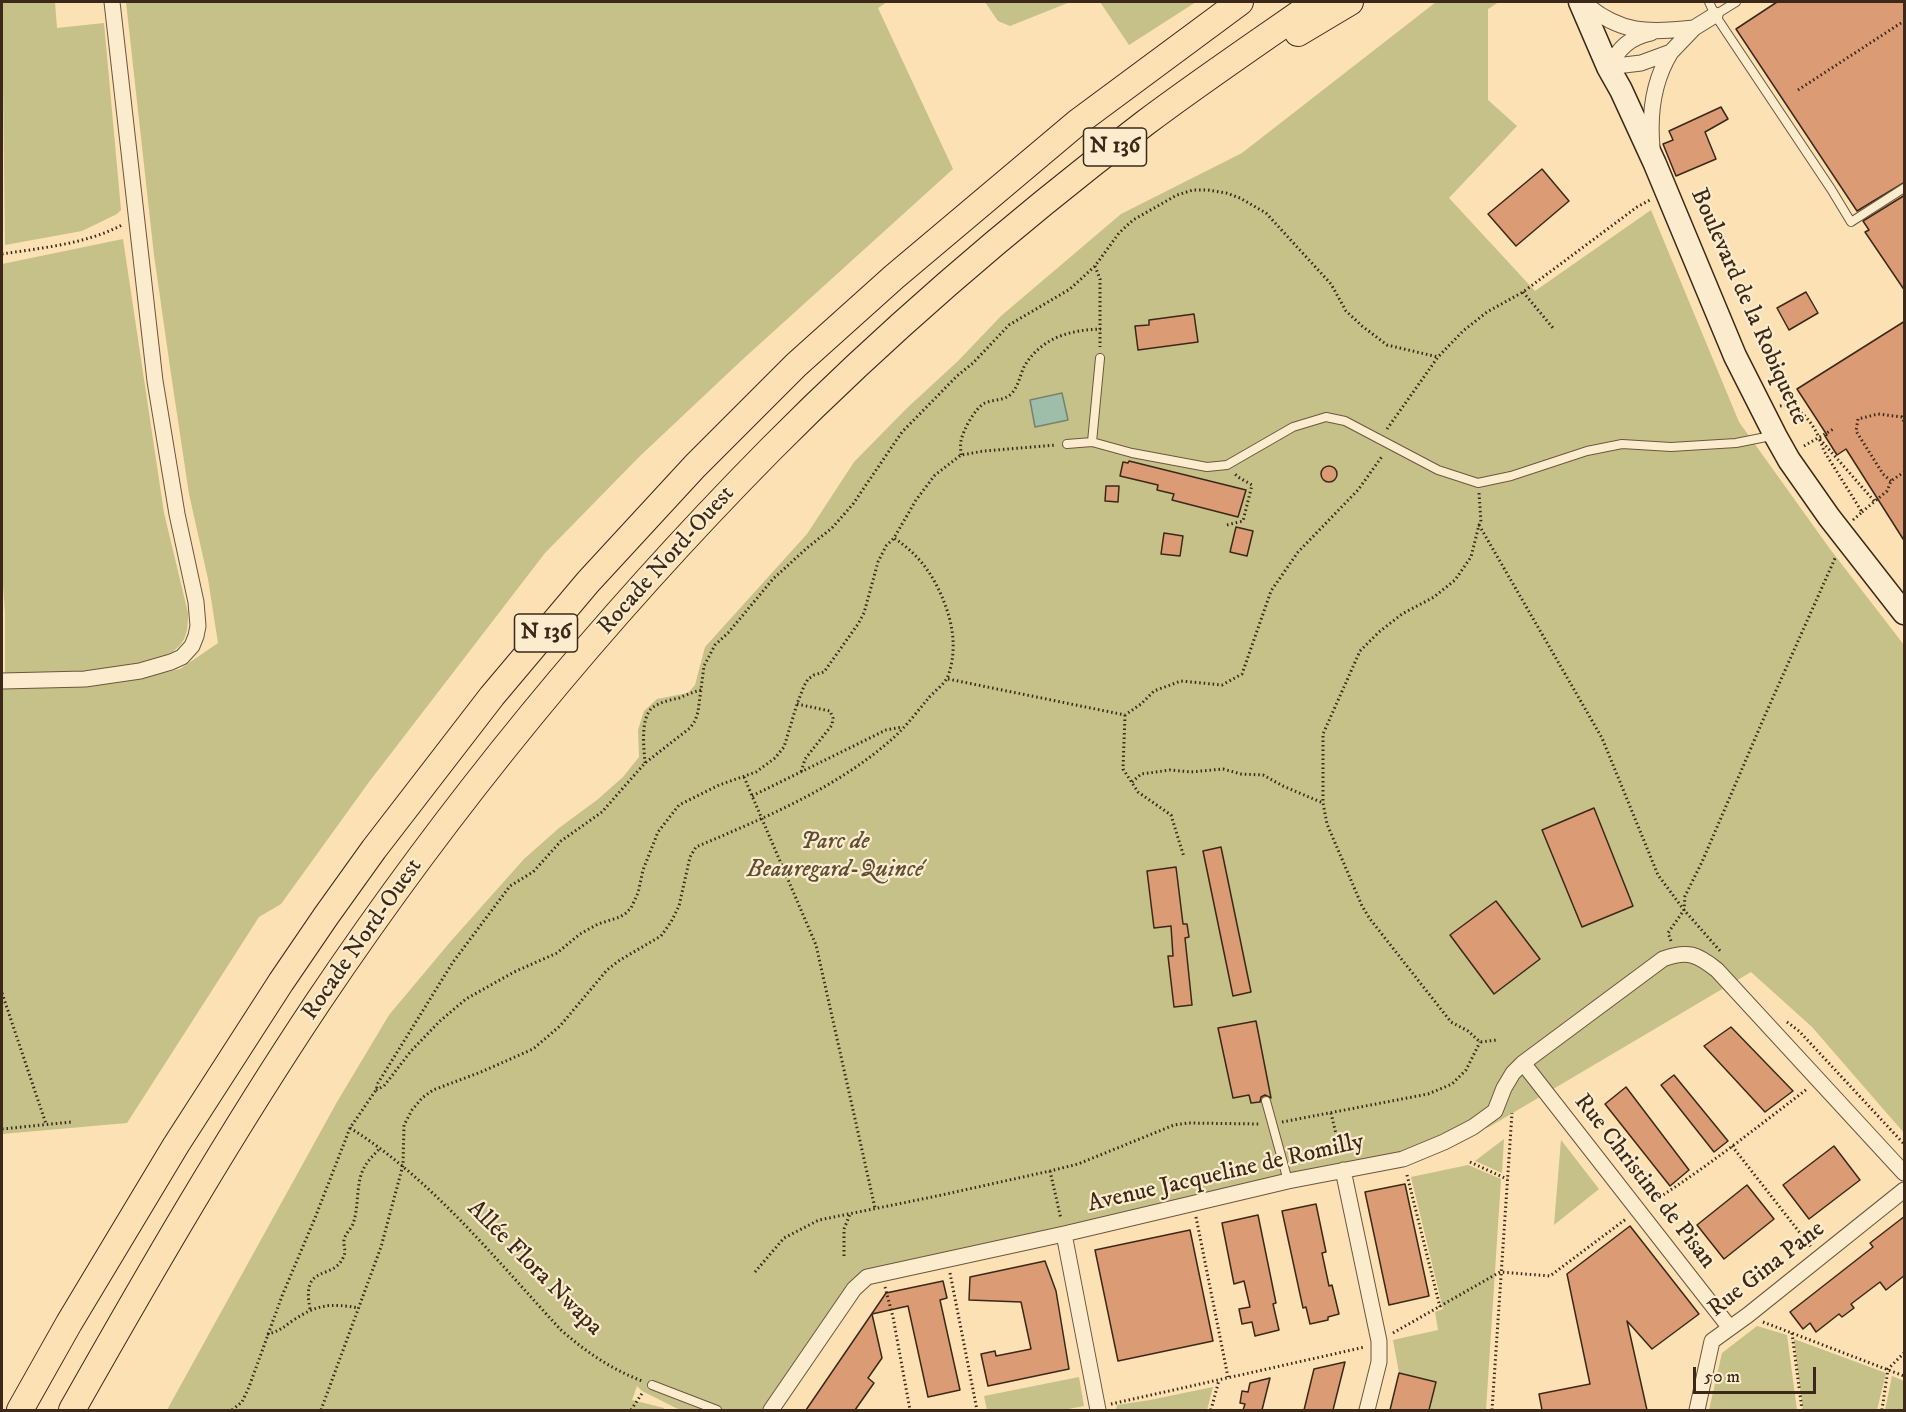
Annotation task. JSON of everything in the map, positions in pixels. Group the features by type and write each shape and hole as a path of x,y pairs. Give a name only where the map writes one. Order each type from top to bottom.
{"highway":[{"name":"Rocade Nord-Ouest","path":"20,1410 69,1323 176,1146 326,916 380,840 492,696 588,582 695,466 796,365 894,277 1078,123 1240,2"},
{"name":"Rocade Nord-Ouest","path":"72,1410 210,1172 317,1004 430,845 480,779 572,666 711,511 772,447 947,285 1040,206 1145,123 1316,2"},
{"path":"1191,89 1272,49 1350,2"}],"main road":[{"name":"Boulevard de la Robiquette","path":"1581,2 1608,67 1654,162 1731,346 1774,435 1789,460 1846,525 1905,613"}],"street":[{"path":"2,681 85,679 140,672 171,663 182,657 192,646 198,626 196,602 177,514 155,381 112,2"},
{"path":"1581,2 1598,15 1612,21 1630,28 1652,32"},
{"path":"1654,162 1650,129 1659,76 1671,52 1712,8"},
{"path":"1608,67 1618,51 1637,36 1652,32 1694,28"},
{"path":"1608,67 1641,63 1671,52"},
{"path":"1682,954 1703,959 1717,970 1905,1173"},
{"name":"Avenue Jacqueline de Romilly","path":"771,1410 854,1289 867,1277 1064,1234 1288,1181 1403,1159 1473,1127 1495,1111 1504,1088 1513,1073 1523,1063 1663,959 1682,954"},
{"name":"Rue Christine de Pisan","path":"1523,1063 1730,1328"},
{"path":"1343,1170 1379,1341 1378,1362 1367,1410"},
{"name":"Rue Gina Pane","path":"1697,1410 1712,1341 1748,1316 1905,1190"},
{"path":"1064,1234 1099,1410"}],"lane":[{"path":"1736,2 1712,8 1851,222 1905,189"},
{"path":"1092,442 1100,358"},
{"path":"1067,444 1092,442 1181,464 1207,467 1227,465 1293,427 1326,417 1345,421 1438,470 1478,483 1511,476 1587,451 1622,444 1671,447 1736,443 1774,435"},
{"path":"1266,1101 1288,1181"},
{"path":"650,1384 717,1410"}],"path":[{"path":"1798,90 1905,21"},
{"path":"232,1410 242,1402 350,1128 376,1090 384,1073 453,962 510,886 533,872 561,841 602,812 645,763 690,728 698,712 704,666 715,645 728,633 773,579 832,528 853,504 902,432 1009,325 1070,289 1095,266 1119,233 1133,220 1177,195 1193,190 1208,190 1240,198 1266,213 1331,284 1346,311 1387,345 1438,357"},
{"path":"1380,441 1438,357 1463,331 1487,312 1523,292 1651,199"},
{"path":"2,254 96,235 136,216"},
{"path":"1095,266 1100,279 1100,358"},
{"path":"1523,292 1553,328"},
{"path":"961,455 961,441 964,432 976,412 984,404 1006,398 1012,392 1025,365 1040,348 1066,333 1084,329 1101,329"},
{"path":"1775,407 1788,404 1797,408 1816,431 1824,451 1862,512"},
{"path":"1891,481 1883,474 1856,431 1858,419 1878,414 1902,417 1905,422"},
{"path":"1814,440 1835,428"},
{"path":"1819,438 1875,502"},
{"path":"376,1090 384,1086 411,1051 440,1021 466,999 514,972 557,953 580,934 598,924 626,913 638,893 643,870 658,832 679,805 719,785 767,766 784,747 797,704 808,679 825,672 864,613 878,562 886,546 894,538 915,500 935,476 961,455 1067,444"},
{"path":"948,679 1125,715 1154,691 1181,681 1222,685 1242,674 1271,591 1298,552 1358,490 1389,446"},
{"path":"1227,465 1238,477 1252,485 1243,521 1227,525"},
{"path":"1682,954 1668,933 1684,910 1685,896 1837,555 1826,540 1875,502 1887,491 1891,481 1905,472"},
{"path":"1478,483 1481,522 1471,557 1455,580 1434,597 1401,614 1360,651 1323,734 1323,803 1327,824 1362,906 1370,919 1451,1022 1468,1031 1480,1042 1497,1040"},
{"path":"1479,525 1602,738 1658,875 1684,910"},
{"path":"321,1410 381,1247 403,1165 404,1125 422,1098 433,1090 533,1049 561,1026 607,970 661,936 679,906 690,858 696,847 819,791 872,756 893,739 937,688 948,679 954,649 949,616 943,600 935,583 912,550 894,538"},
{"path":"645,763 643,742 649,711 654,706 701,690"},
{"path":"797,704 830,711 833,718 832,725 805,759 801,772"},
{"path":"1125,715 1123,769 1138,792 1171,815 1184,857"},
{"path":"752,796 886,730 904,727"},
{"path":"1132,782 1141,774 1170,770 1191,772 1223,769 1241,774 1263,775 1323,803"},
{"path":"744,777 816,945 875,1208"},
{"path":"2,993 46,1124"},
{"path":"1786,1021 1799,1031 1905,1144"},
{"path":"1099,1410 1115,1402 1360,1350 1500,1272 1550,1276 1638,1210 1674,1188 1732,1146 1819,1080"},
{"path":"1492,1410 1512,1107"},
{"path":"1331,1113 1343,1170"},
{"path":"2,1129 71,1122"},
{"name":"Allée Flora Nwapa","path":"350,1128 403,1165 464,1226 561,1330 592,1356 622,1373 650,1384"},
{"path":"1732,1146 1820,1258"},
{"path":"310,1309 308,1292 317,1275 332,1269 343,1260 344,1239 352,1225 362,1171 380,1148"},
{"path":"1403,1159 1440,1307"},
{"path":"1470,1162 1507,1179"},
{"path":"755,1272 784,1238 819,1220 1050,1171 1064,1234"},
{"path":"1195,1202 1196,1222 1228,1377"},
{"path":"844,1256 844,1229 850,1214"},
{"path":"947,1259 977,1410"},
{"path":"879,1274 887,1292 893,1317 910,1410"},
{"path":"267,1334 276,1333 310,1309 327,1304 359,1308"},
{"path":"1748,1316 1905,1376"},
{"path":"1792,1333 1802,1410"},
{"path":"1882,1410 1888,1369 1905,1353"},
{"path":"1211,1410 1219,1380"},
{"path":"631,1410 650,1384"}],"green space":[{"path":"2,2 55,2 57,28 104,23 121,210 82,231 5,245"},
{"path":"126,2 887,2 878,8 953,169 742,360 639,457 545,553 369,782 281,904 259,917 127,1123 2,1134 2,686 123,682 180,669 218,643 208,579 189,494 171,374 154,255"},
{"path":"985,2 1070,2 1010,26 998,21"},
{"path":"1100,2 1196,2 1129,45"},
{"name":"Parc de Beauregard-Quincé","path":"1436,2 1499,2 1488,9 1488,100 1517,126 1449,198 1535,291 1651,210 1739,422 1830,549 1904,645 1904,1133 1812,1027 1751,972 1489,1127 1347,1174 872,1277 771,1410 680,1410 642,1391 637,1386 632,1400 664,1408 664,1410 167,1410 337,1102 389,1015 524,859 623,777 639,757 638,730 644,711 657,699 688,693 695,685 705,647 807,534 854,462 1001,316 1121,214 1242,153"},
{"path":"123,239 164,513 188,613 186,633 181,644 169,653 127,666 75,673 5,676 2,571 2,264"},
{"path":"1504,1139 1502,1173 1475,1161"},
{"path":"1561,1140 1599,1189 1554,1225"},
{"path":"1468,1165 1501,1179 1486,1410 1430,1410 1436,1382 1399,1373 1393,1340 1438,1330 1435,1312 1443,1309 1411,1177"},
{"path":"1757,1326 1787,1335 1797,1410 1709,1410 1722,1353"},
{"path":"1794,1339 1886,1373 1877,1410 1803,1410"},
{"path":"1892,1376 1904,1381 1904,1410 1885,1410"},
{"path":"1079,1377 1084,1406 1063,1410 987,1410 984,1396"},
{"path":"1213,1387 1207,1410 1116,1410 1117,1405"}],"shaded area":[{"path":"1062,393 1068,420 1035,427 1030,400"}],"building":[{"path":"1777,2 1905,2 1905,182 1857,211 1736,29"},
{"path":"1721,107 1728,119 1705,132 1716,159 1676,176 1663,144 1673,140 1669,131"},
{"path":"1542,169 1569,201 1516,246 1488,214"},
{"path":"1905,195 1905,291 1865,232 1869,230 1863,221"},
{"path":"1806,292 1818,313 1789,330 1777,308"},
{"path":"1194,314 1198,342 1138,350 1135,326 1149,325 1149,320"},
{"path":"1905,321 1905,542 1846,449 1837,455 1825,436 1827,435 1797,389"},
{"path":"1129,461 1246,490 1238,517 1172,500 1174,494 1157,490 1158,485 1120,476 1123,462 1128,463"},
{"path":"1329,466 1335,468 1337,474 1335,480 1329,482 1323,480 1321,474 1323,468"},
{"path":"1106,486 1119,486 1118,502 1105,501"},
{"path":"1236,527 1253,531 1247,556 1230,552"},
{"path":"1164,533 1183,536 1180,556 1161,554"},
{"path":"1594,808 1633,906 1582,927 1542,830"},
{"path":"1221,847 1251,992 1233,996 1203,851"},
{"path":"1176,867 1183,924 1187,924 1189,937 1185,938 1192,1005 1174,1007 1168,956 1173,956 1171,926 1154,928 1147,871"},
{"path":"1496,901 1540,959 1494,994 1450,935"},
{"path":"1256,1021 1271,1098 1265,1095 1261,1097 1260,1102 1251,1103 1249,1095 1233,1098 1218,1028"},
{"path":"1731,1027 1793,1091 1765,1112 1704,1046"},
{"path":"1674,1075 1728,1141 1714,1152 1661,1085"},
{"path":"1626,1087 1689,1170 1670,1186 1605,1104"},
{"path":"1834,1146 1860,1180 1809,1219 1783,1185"},
{"path":"1405,1184 1429,1296 1389,1305 1365,1192"},
{"path":"1747,1185 1774,1219 1724,1259 1697,1225"},
{"path":"1316,1204 1326,1252 1322,1253 1329,1286 1332,1285 1339,1314 1328,1317 1328,1320 1310,1324 1306,1307 1303,1308 1282,1211"},
{"path":"1258,1215 1276,1303 1273,1304 1279,1330 1255,1336 1252,1322 1242,1324 1239,1309 1250,1307 1244,1281 1234,1284 1222,1223"},
{"path":"1905,1216 1905,1275 1886,1290 1880,1282 1851,1304 1854,1308 1842,1317 1839,1314 1816,1332 1810,1323 1803,1329 1790,1312 1873,1247 1870,1243"},
{"path":"1630,1226 1699,1314 1652,1349 1627,1321 1647,1410 1542,1410 1539,1394 1590,1384 1567,1274"},
{"path":"1190,1230 1213,1341 1118,1361 1095,1250"},
{"path":"1045,1261 1056,1291 1069,1369 988,1386 981,1354 995,1351 996,1356 1031,1349 1021,1302 969,1300 970,1277"},
{"path":"943,1281 947,1298 940,1300 960,1390 928,1397 908,1306 872,1314 882,1358 868,1378 874,1383 855,1410 806,1410 886,1293"},
{"path":"1345,1362 1333,1410 1304,1410 1314,1369"},
{"path":"1399,1373 1436,1382 1429,1410 1390,1410"},
{"path":"1270,1378 1262,1410 1243,1410 1245,1404 1240,1403 1242,1391 1248,1392 1250,1383"}]}
